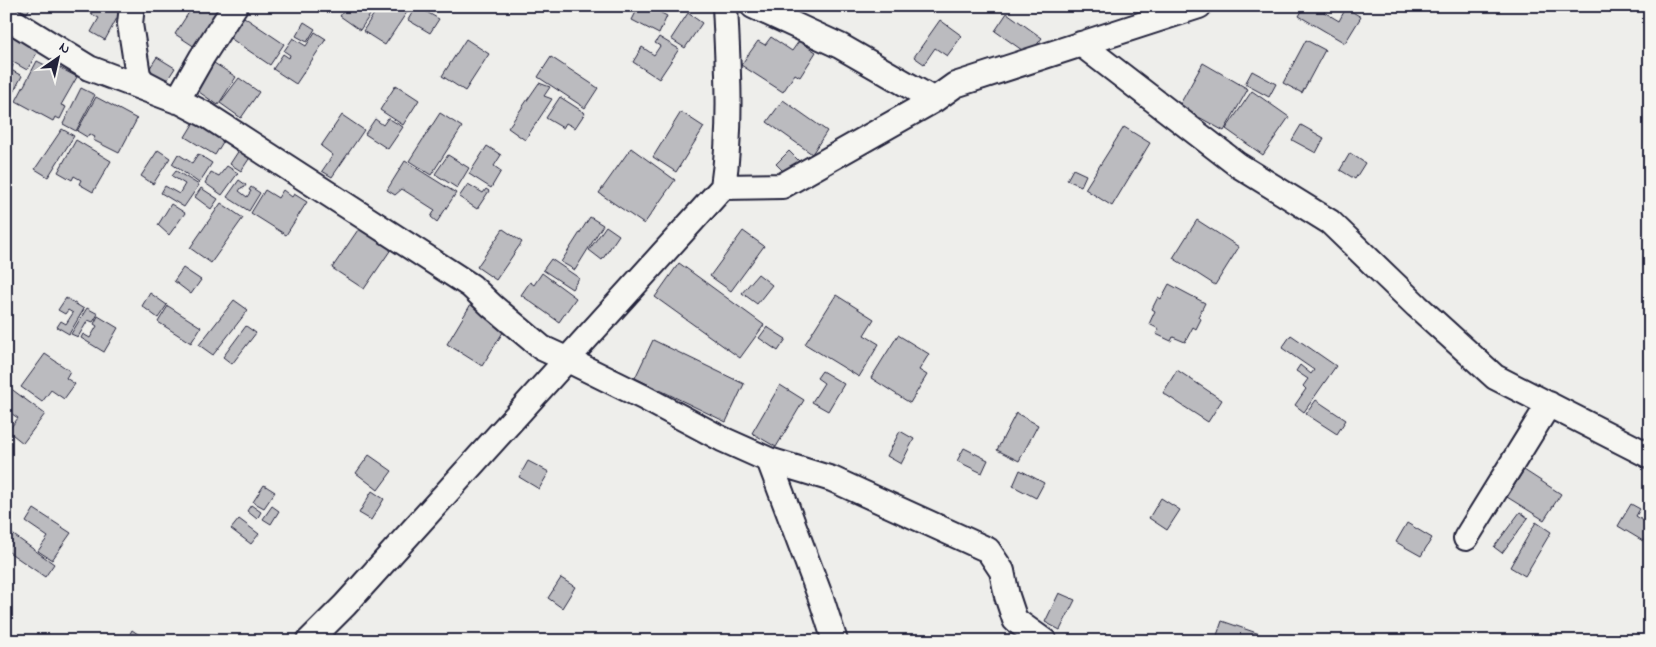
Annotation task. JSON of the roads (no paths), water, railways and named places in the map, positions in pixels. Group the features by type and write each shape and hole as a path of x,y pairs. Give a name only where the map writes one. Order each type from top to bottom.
{"street":[{"path":"132,6 130,24 138,75 143,82 208,116 472,286 492,306 542,348 722,439 769,460 832,479 988,550 1002,571 1007,596 1015,620 1044,641"},
{"path":"177,101 202,57 235,6"},
{"path":"310,641 345,605 723,187 728,153 730,92 725,6"},
{"path":"752,6 840,46 934,100"},
{"path":"723,187 782,186 934,100 955,85 1199,6"},
{"path":"6,17 89,68 177,101"},
{"path":"1081,44 1238,165 1330,222 1417,306 1495,377 1650,456"},
{"path":"1466,538 1549,404"},
{"path":"769,460 835,641"}]}
